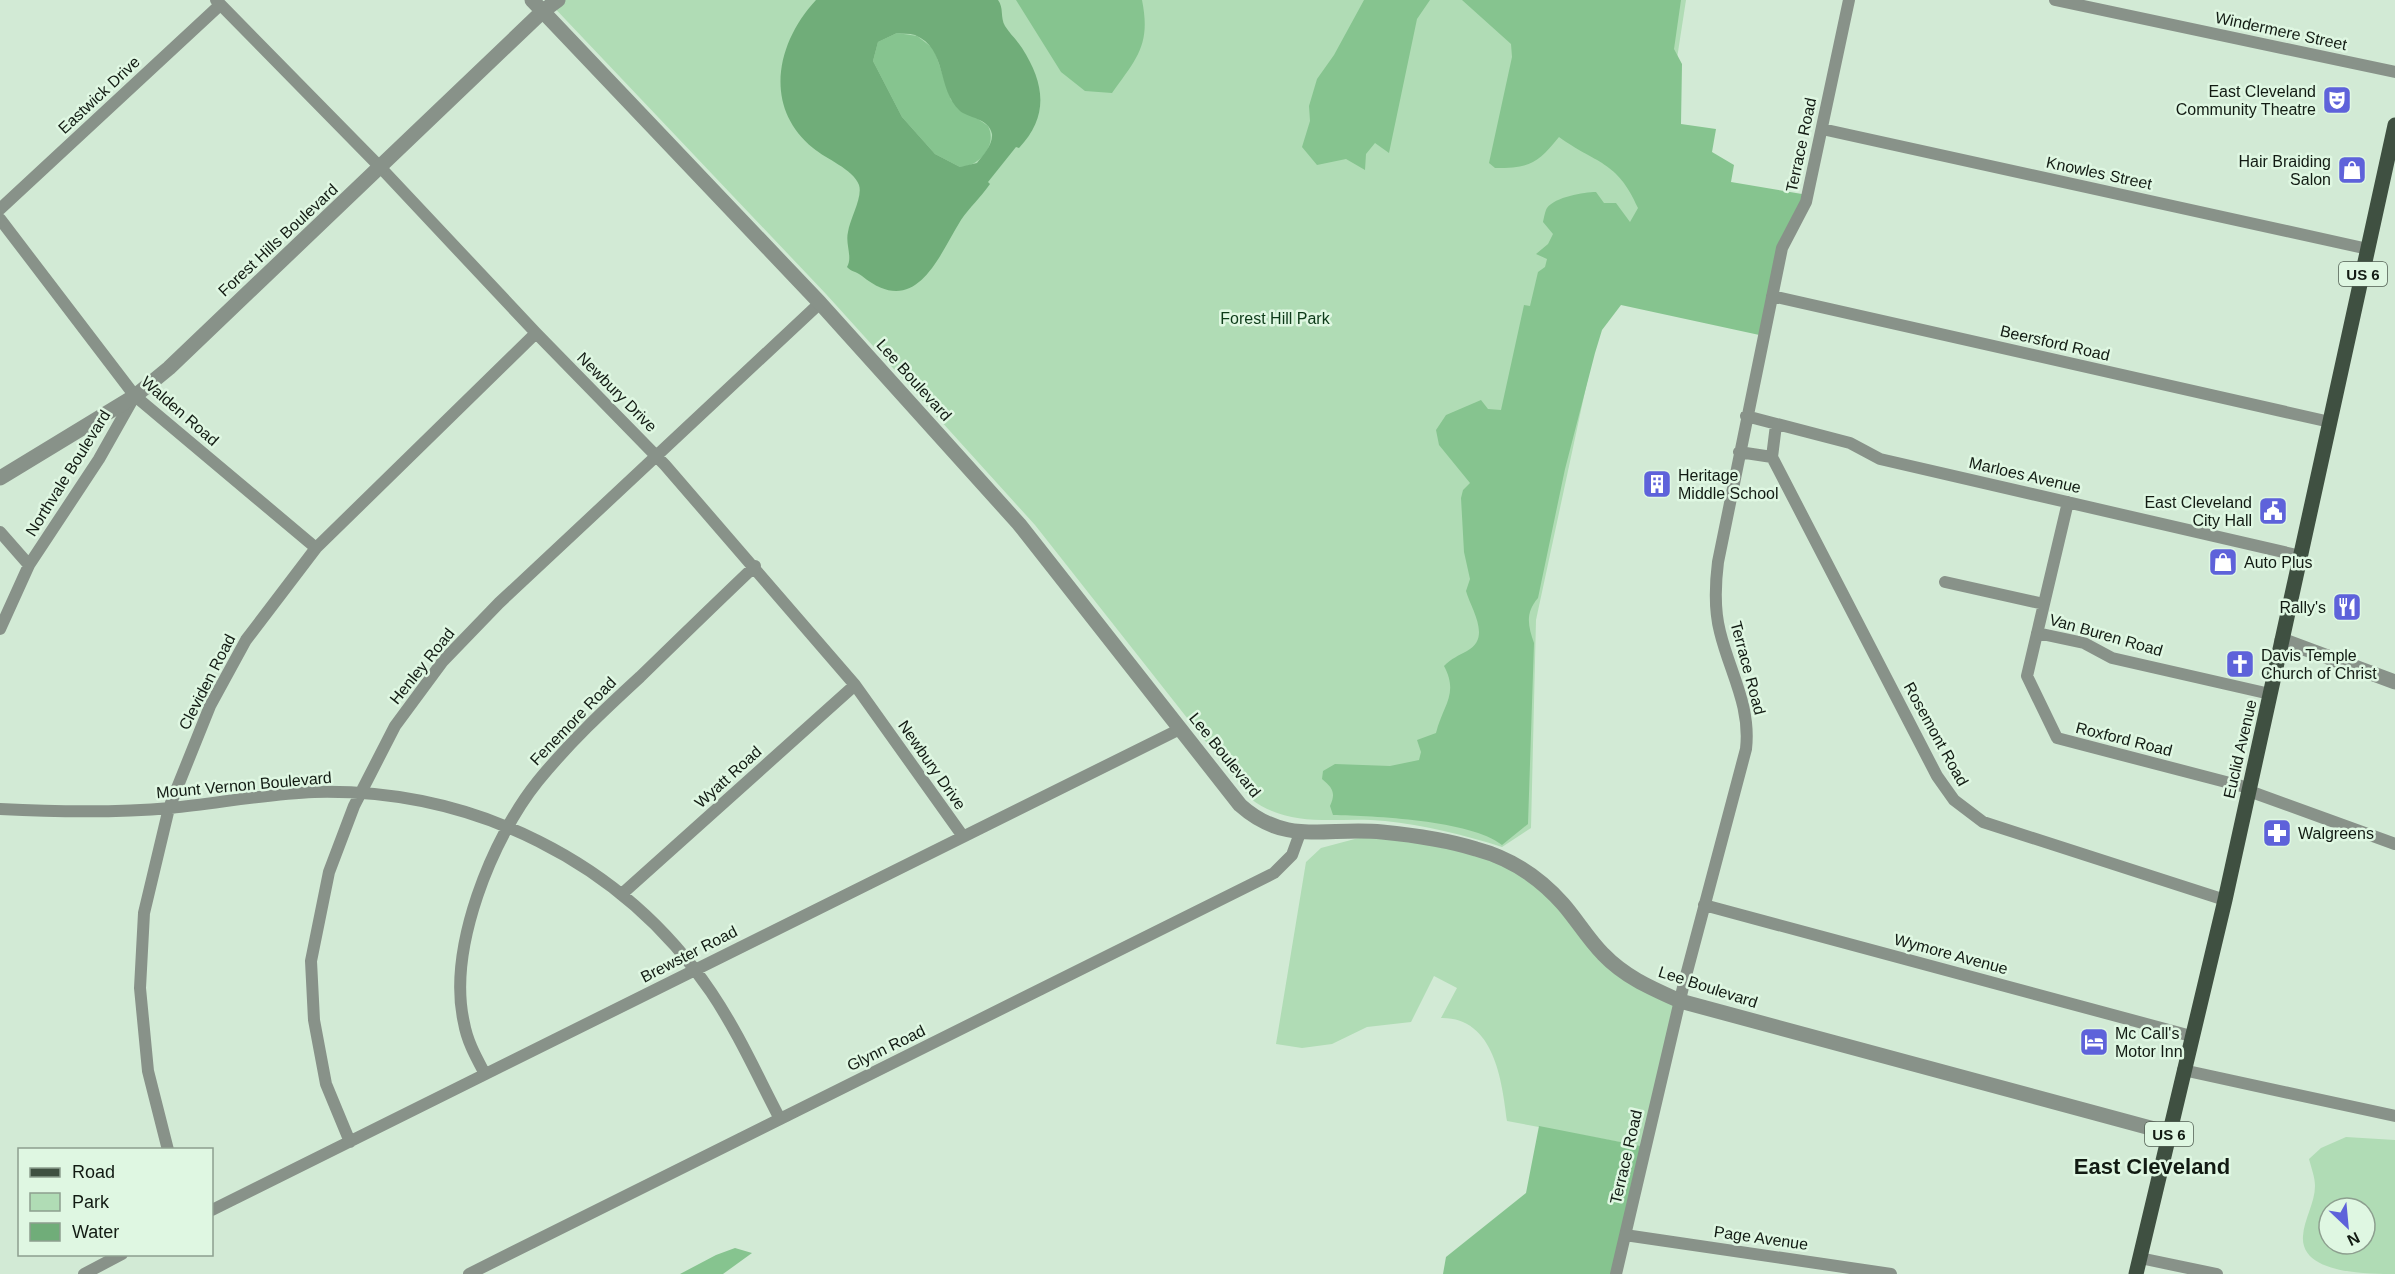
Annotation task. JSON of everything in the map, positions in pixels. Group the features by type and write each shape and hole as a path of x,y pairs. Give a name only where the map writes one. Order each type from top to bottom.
{"main road":[{"name":"Euclid Avenue","path":"2136,1274 2225,900 2395,125"}],"street":[{"name":"Forest Hills Boulevard","path":"0,478 135,396 169,368 381,168 538,5 558,0"},
{"name":"Terrace Road","path":"1616,1274 1680,1000 1738,779 1748,732 1743,700 1720,630 1715,596 1718,562 1782,248 1806,202 1849,0"},
{"name":"Windermere Street","path":"2055,0 2395,72"},
{"name":"Newbury Drive","path":"218,2 656,455 755,566 855,685 962,836"},
{"name":"Eastwick Drive","path":"0,209 218,2"},
{"name":"Lee Boulevard","path":"538,5 820,303 1019,524 1240,805 1252,816 1300,833 1381,832 1474,848 1499,856 1538,880 1562,903 1602,954 1618,969 1639,983 1680,1000 2169,1133"},
{"name":"Knowles Street","path":"1822,129 2368,249"},
{"name":"Walden Road","path":"0,219 135,396 316,549"},
{"name":"Beersford Road","path":"1772,296 2330,422"},
{"name":"Henley Road","path":"350,1142 327,1084 314,1020 311,961 329,872 361,793 395,726 443,661 499,603 820,303"},
{"name":"Cleviden Road","path":"168,1148 147,1071 140,988 144,913 169,808 210,706 246,640 316,549 536,333"},
{"name":"Northvale Boulevard","path":"0,629 29,566 99,459 135,396"},
{"name":"Marloes Avenue","path":"1746,416 1850,443 1880,459 2301,556"},
{"path":"1739,452 1772,457 1776,425"},
{"name":"Rosemont Road","path":"1772,457 1937,776 1954,800 1983,822 2225,900"},
{"name":"Roxford Road","path":"2068,502 2027,676 2059,740 2249,789 2395,844"},
{"name":"Northvale Boulevard","path":"0,532 29,566"},
{"name":"Fenemore Road","path":"485,1074 470,1044 463,1023 460,995 462,966 469,927 478,898 509,825 537,783 574,740 755,566"},
{"name":"Van Buren Road","path":"1945,582 2044,604"},
{"name":"Van Buren Road","path":"2037,633 2084,643 2112,658 2270,694"},
{"path":"2282,640 2395,682"},
{"name":"Wyatt Road","path":"623,893 855,685"},
{"name":"Brewster Road","path":"213,1210 1180,729"},
{"name":"Mount Vernon Boulevard","path":"0,809 83,814 169,808 313,792 361,793 447,807 509,825 576,860 623,893 695,970 734,1032 780,1119"},
{"name":"Glynn Road","path":"470,1274 1274,873 1292,855 1300,833"},
{"name":"Wymore Avenue","path":"1704,905 2191,1036"},
{"path":"2183,1070 2395,1116"},
{"name":"Page Avenue","path":"1625,1235 1891,1274"},
{"path":"84,1274 118,1256"},
{"path":"2140,1258 2217,1274"}],"green space":[{"name":"Forest Hill Park","path":"547,0 1686,0 1655,201 1623,294 1598,331 1536,620 1531,828 1502,847 1444,831 1399,823 1367,820 1315,820 1282,815 1251,799 1035,525 826,294"},
{"path":"1381,832 1518,866 1602,954 1680,1001 1646,1147 1507,1121 1502,1087 1492,1054 1484,1039 1473,1028 1459,1020 1441,1018 1457,988 1434,976 1411,1022 1367,1027 1332,1044 1302,1048 1276,1044 1306,862 1321,848"},
{"path":"2346,1137 2395,1140 2395,1274 2338,1269 2312,1258 2305,1249 2303,1236 2315,1186 2309,1159 2321,1148"}],"shaded area":[{"path":"1016,0 1142,0 1145,29 1140,50 1112,93 1085,91 1061,72"},
{"path":"1364,0 1430,0 1417,19 1389,153 1375,143 1366,154 1365,170 1346,159 1317,165 1302,147 1310,121 1309,106 1317,79 1334,55"},
{"path":"1462,0 1681,0 1674,49 1682,64 1681,124 1716,129 1712,152 1734,165 1731,182 1808,195 1782,248 1764,336 1621,305 1602,330 1565,469 1538,598 1529,614 1529,625 1534,643 1528,824 1502,845 1468,830 1445,825 1396,818 1333,815 1330,806 1333,798 1332,791 1322,779 1323,771 1335,764 1390,766 1419,760 1421,752 1417,740 1436,733 1448,700 1450,684 1444,666 1467,651 1478,639 1478,623 1466,591 1470,579 1464,552 1461,498 1463,490 1470,483 1439,445 1436,430 1446,415 1481,400 1488,409 1501,410 1524,305 1530,306 1538,272 1545,267 1547,259 1536,254 1548,244 1553,234 1543,222 1547,208 1563,198 1596,192 1604,203 1616,203 1630,222 1638,208 1622,180 1614,172 1559,137 1545,153 1532,163 1517,167 1495,168 1489,163 1512,57 1511,44"},
{"path":"897,33 917,36 934,49 951,100 988,126 991,140 989,147 985,154 974,163 960,167 935,154 902,117 873,61 878,42"},
{"path":"1539,1126 1646,1147 1616,1274 1443,1274 1446,1257 1526,1193"},
{"path":"735,1248 752,1253 723,1274 680,1274 716,1255"}],"water":[{"path":"816,0 998,0 1005,26 1030,61 1039,87 1040,100 1039,112 1029,136 1019,148 1016,147 988,182 990,184 961,220 934,266 911,287 897,291 881,288 847,267 849,263 848,232 858,201 859,185 851,174 818,152 797,132 787,114 781,94 784,55 802,17","holes":["897,33 915,35 925,41 933,50 953,102 960,111 983,122 990,129 991,142 977,163 960,167 935,154 902,117 873,61 878,42"]}],"place":[{"name":"East Cleveland Community Theatre","path":"2337,100"},
{"name":"Hair Braiding Salon","path":"2352,170"},
{"name":"Heritage Middle School","path":"1657,484"},
{"name":"East Cleveland City Hall","path":"2273,511"},
{"name":"Auto Plus","path":"2223,562"},
{"name":"Rally's","path":"2347,607"},
{"name":"Davis Temple Church of Christ","path":"2240,664"},
{"name":"Walgreens","path":"2277,833"},
{"name":"Mc Call's Motor Inn","path":"2094,1042"}],"district":[{"name":"East Cleveland","path":"2152,1166"}]}
